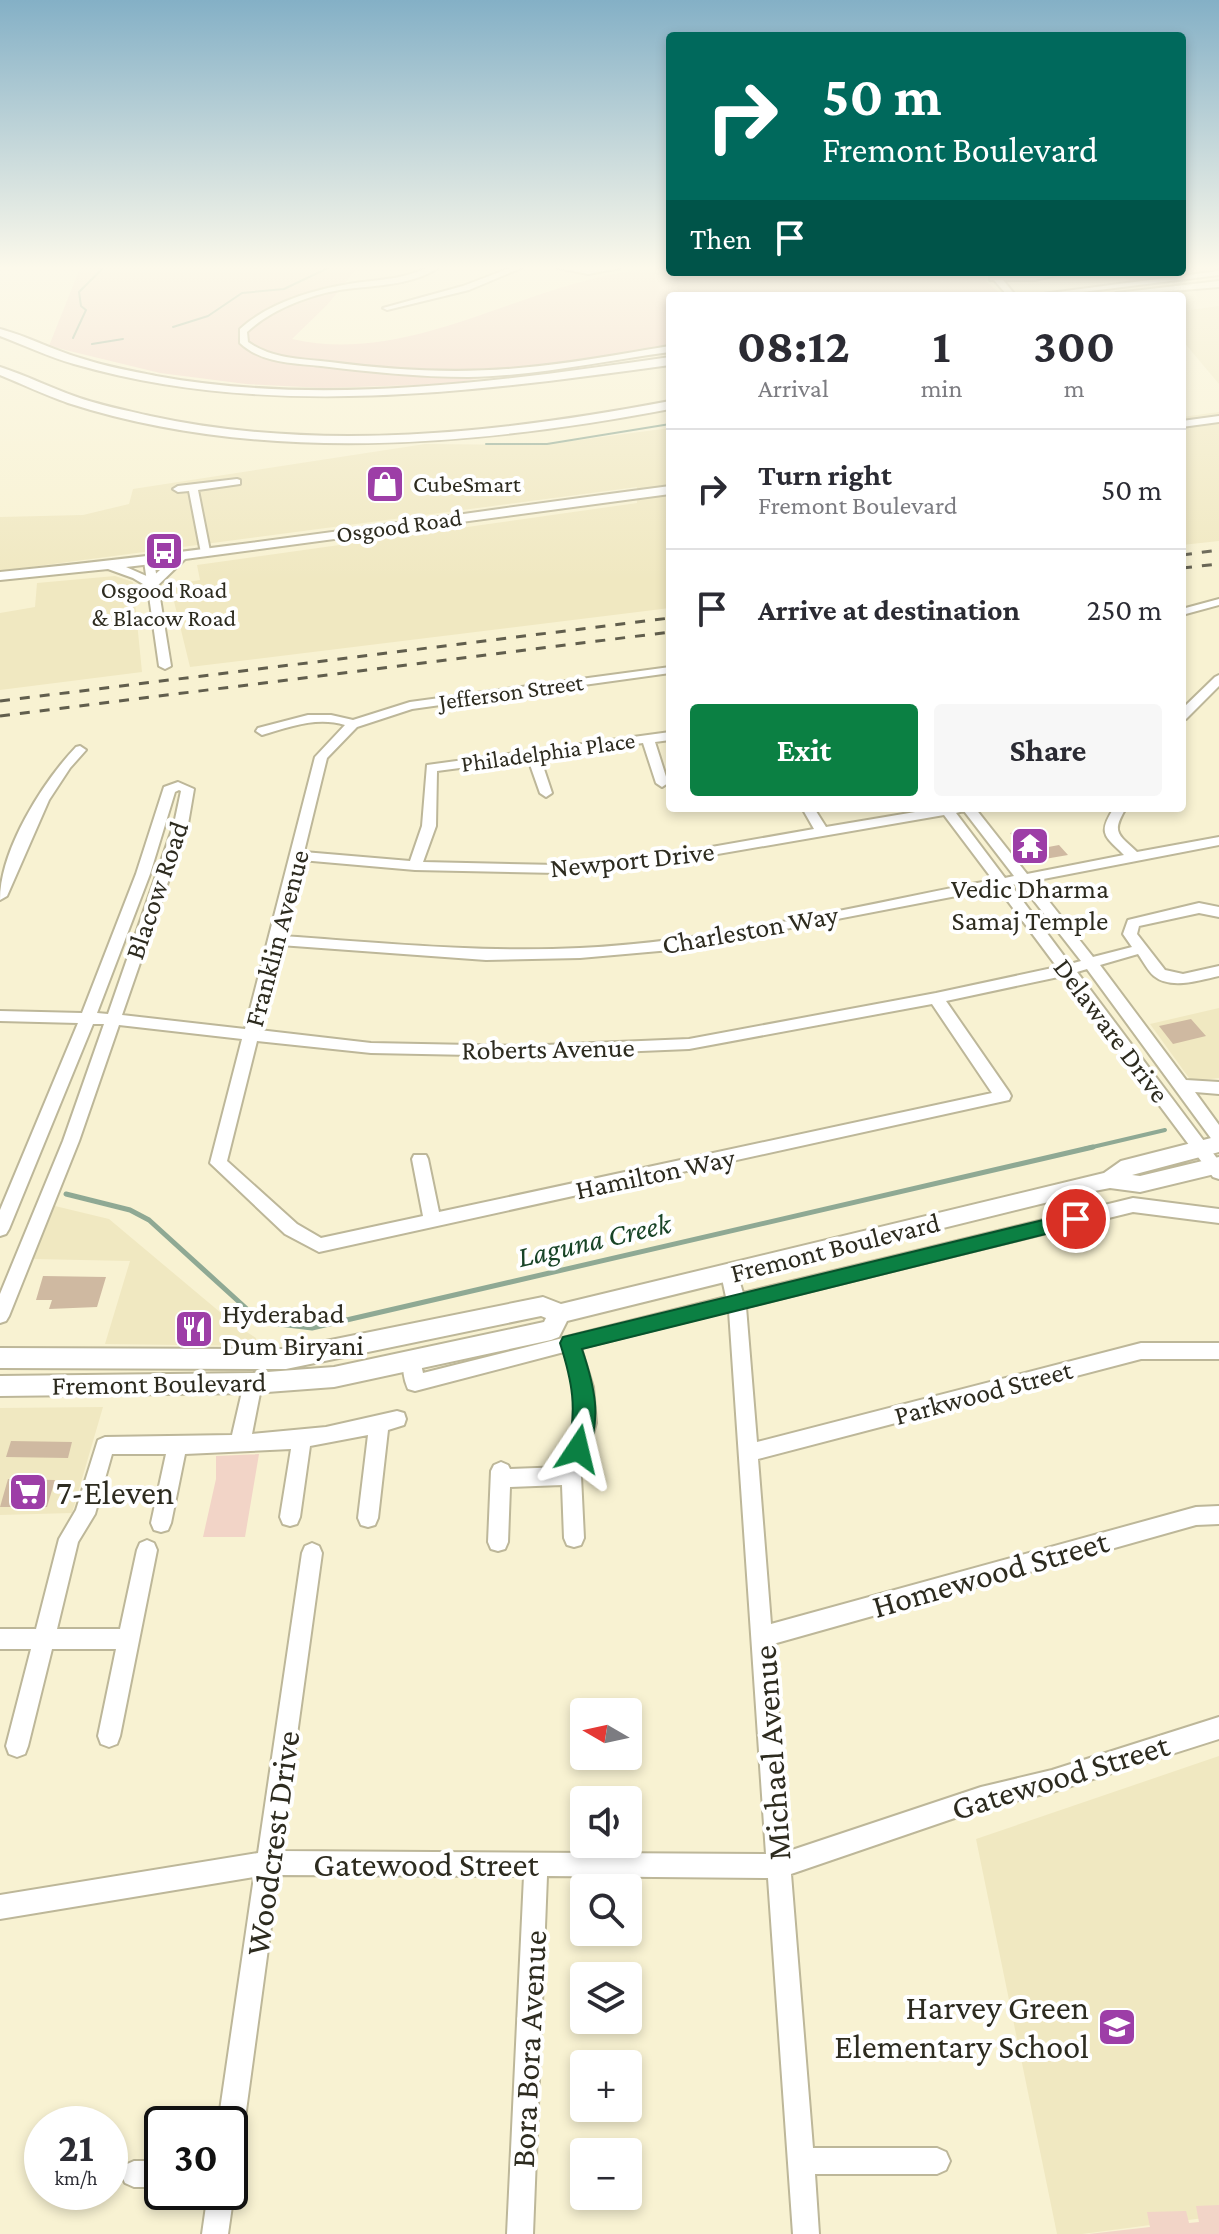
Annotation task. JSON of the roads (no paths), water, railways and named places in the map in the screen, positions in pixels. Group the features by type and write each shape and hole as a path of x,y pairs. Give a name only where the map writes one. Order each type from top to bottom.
{"highway":[{"path":"3,372 117,411 209,427 303,436 382,438 485,433 666,406"},
{"path":"135,372 207,384 289,391 389,392 469,388 586,372"}],"main road":[{"path":"1186,423 1219,419"},
{"name":"Osgood Road","path":"0,583 205,551 666,491"},
{"name":"Osgood Road","path":"149,561 179,561 314,542 319,537"},
{"path":"108,566 138,575 153,586 161,573 179,561"},
{"name":"Osgood Road","path":"0,576 69,567 83,569"},
{"name":"Fremont Boulevard","path":"1110,1180 1128,1167 1209,1146"},
{"name":"Fremont Boulevard","path":"0,1358 286,1359 543,1306 559,1314 730,1274 934,1220 1110,1180 1140,1184 1217,1168"},
{"name":"Fremont Boulevard","path":"0,1386 253,1383 334,1377 551,1330 559,1314"}],"street":[{"path":"397,372 499,372"},
{"path":"178,489 237,482"},
{"path":"193,488 205,551"},
{"path":"149,561 165,666"},
{"path":"1186,611 1219,602"},
{"name":"Jefferson Street","path":"353,724 410,706 666,671"},
{"path":"1186,712 1219,679"},
{"path":"262,731 286,723 333,716 353,724"},
{"name":"Franklin Avenue","path":"218,1163 321,757 353,724"},
{"name":"Philadelphia Place","path":"415,866 429,826 431,768 666,737"},
{"path":"648,739 662,783"},
{"path":"0,896 47,792 60,769 80,750"},
{"path":"533,755 546,793"},
{"name":"Blacow Road","path":"0,1229 40,1139 161,826 169,790 178,786 188,789 181,824 71,1141 0,1316"},
{"path":"810,812 822,831"},
{"name":"Newport Drive","path":"298,856 415,866 543,869 683,856 941,812"},
{"name":"Delaware Drive","path":"962,812 1002,882 1067,970 1209,1146 1217,1168"},
{"name":"Delaware Drive","path":"963,812 1088,961 1219,1137"},
{"path":"1118,812 1110,824 1111,834 1133,856"},
{"name":"Charleston Way","path":"276,940 486,955 580,953 682,944 1219,841"},
{"path":"1219,912 1199,908 1133,923 1130,934 1160,974 1183,979 1219,971"},
{"name":"Roberts Avenue","path":"0,1016 111,1019 371,1048 521,1051 689,1044 936,998 1067,970 1088,961 1140,949"},
{"name":"Hamilton Way","path":"218,1163 291,1229 319,1245 1003,1096 936,998"},
{"path":"1182,1085 1219,1088"},
{"path":"1201,1110 1219,1095"},
{"path":"420,1159 433,1222"},
{"name":"Fremont Boulevard","path":"412,1362 415,1383 421,1383 451,1372 1133,1205 1219,1216"},
{"name":"Michael Avenue","path":"730,1274 738,1302 806,2234"},
{"path":"570,1343 584,1387 586,1423 571,1476 574,1538"},
{"name":"Parkwood Street","path":"749,1453 1141,1351 1219,1351"},
{"path":"240,1444 253,1383"},
{"path":"17,1746 69,1539 85,1514 105,1446 240,1444 388,1422 368,1518"},
{"path":"290,1517 302,1437"},
{"path":"161,1523 177,1445"},
{"path":"498,1542 501,1475 571,1476"},
{"name":"Homewood Street","path":"762,1637 1196,1516 1219,1515"},
{"path":"109,1736 147,1550"},
{"name":"Woodcrest Drive","path":"234,2106 312,1553"},
{"path":"0,1639 128,1639"},
{"name":"Gatewood Street","path":"0,1907 270,1863 779,1866 981,1798 1052,1781 1219,1728"},
{"name":"Bora Bora Avenue","path":"520,2234 536,1865"},
{"path":"800,2161 937,2161"},
{"path":"134,2174 144,2174"},
{"path":"215,2234 218,2210"}],"waterway":[{"path":"486,444 547,444 666,425"},
{"name":"Laguna Creek","path":"1084,1149 1165,1130"},
{"name":"Laguna Creek","path":"66,1194 130,1210 149,1220 248,1310 279,1324 312,1328 1093,1147"}],"railway":[{"path":"1186,554 1219,550"},
{"path":"1186,568 1219,564"},
{"path":"0,701 666,618"},
{"path":"0,716 666,633"}],"place":[{"name":"CubeSmart","path":"385,484"},
{"name":"Osgood Road & Blacow Road","path":"164,551"},
{"name":"Vedic Dharma Samaj Temple","path":"1030,846"},
{"name":"Hyderabad Dum Biryani","path":"194,1329"},
{"name":"7-Eleven","path":"28,1492"},
{"name":"Harvey Green Elementary School","path":"1117,2027"}]}
